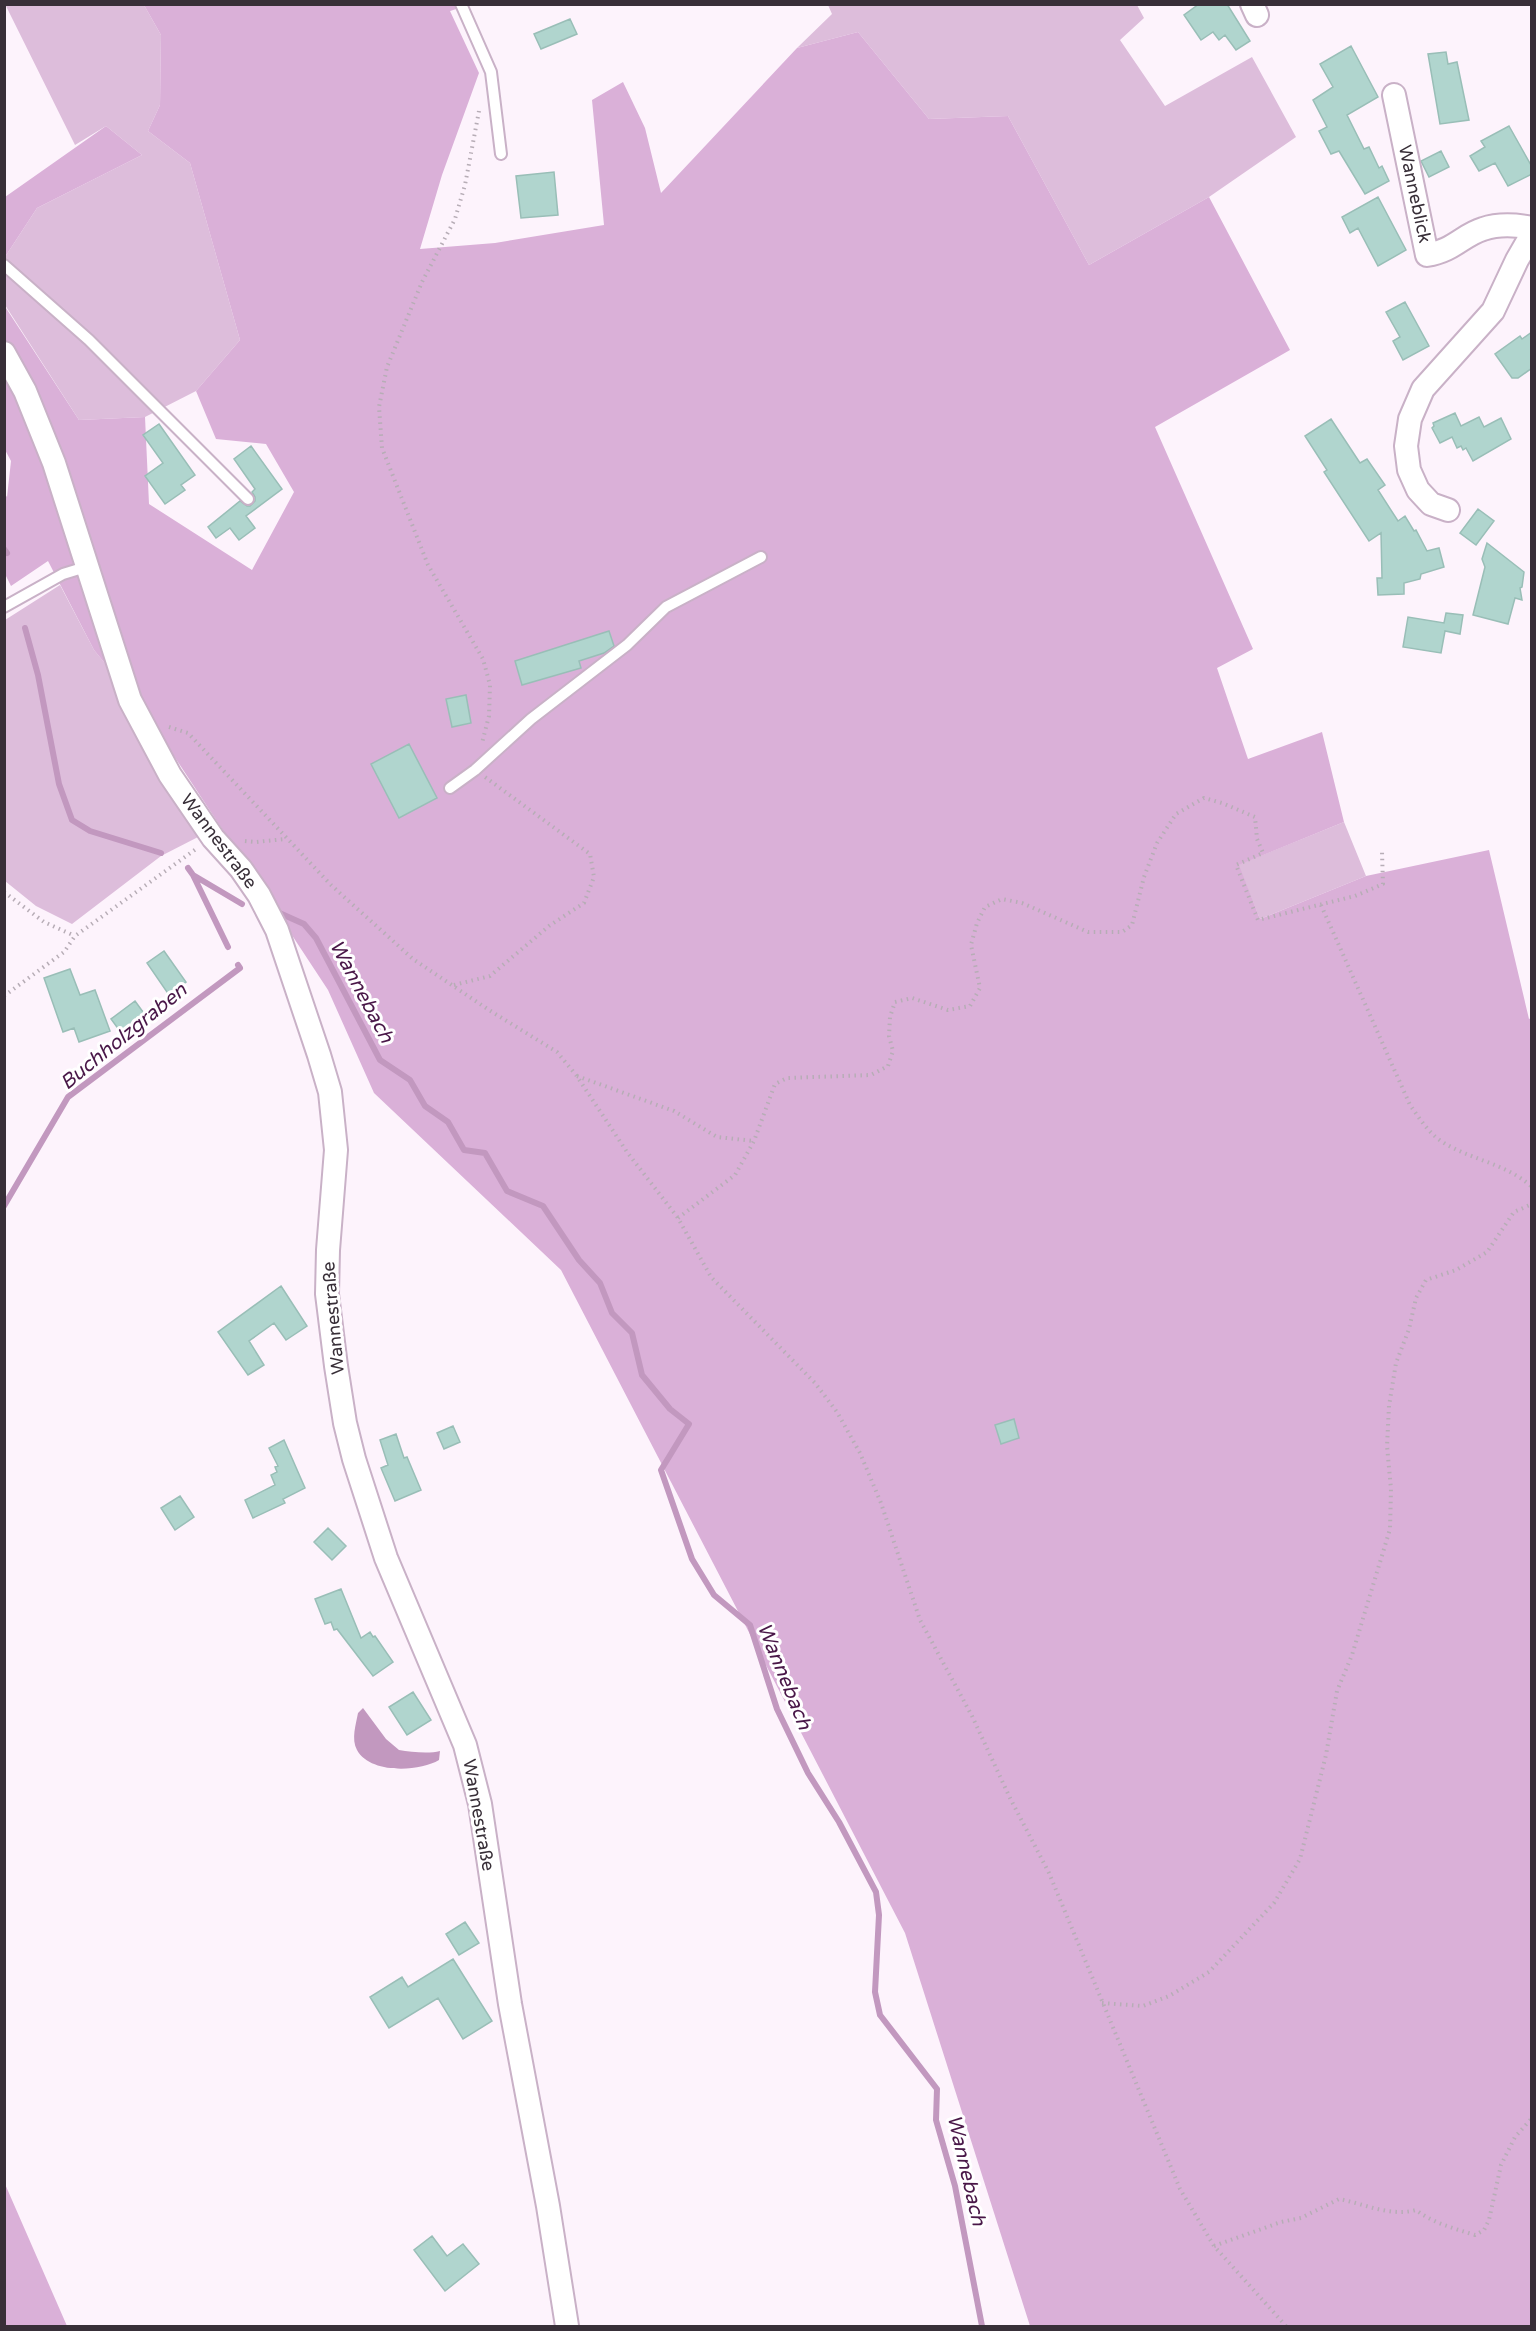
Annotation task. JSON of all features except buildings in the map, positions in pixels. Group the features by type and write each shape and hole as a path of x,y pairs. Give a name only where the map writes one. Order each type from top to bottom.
{"street":[{"name":"Wanneblick","path":"1394,95 1427,255 1441,253 1483,229 1517,225 1532,228"},
{"path":"1448,510 1431,504 1418,490 1409,470 1406,446 1410,419 1423,389 1493,311 1516,260 1532,234"},
{"name":"Wannestraße","path":"4,353 25,391 54,463 89,566 130,700 170,775 213,838 241,869 259,895 277,930 330,1092 336,1150 327,1294 345,1423 354,1459 386,1558 465,1745 473,1775 480,1804 510,2004 548,2206 567,2326"}],"lane":[{"path":"461,4 491,72 501,154"},
{"path":"4,264 89,340 248,499"},
{"path":"450,788 475,770 531,719 627,645 666,607 761,557"},
{"path":"4,607 63,574 89,566"}],"path":[{"path":"453,985 490,976 549,926 584,903 594,877 590,854 475,770 489,716 490,685 483,658 428,565 382,448 379,407 387,368 423,282 455,219 465,185 480,108"},
{"path":"142,726 159,723 188,733 330,885 413,959 557,1052 576,1075 627,1152 678,1218 711,1277 815,1383 837,1412 861,1453 920,1620 972,1716 1010,1798 1049,1873 1180,2189 1214,2246 1286,2326"},
{"path":"678,1218 735,1175 754,1141 775,1084 787,1078 871,1076 888,1066 893,1051 889,1036 890,1017 896,1002 912,998 948,1010 970,1006 980,988 971,945 977,923 985,907 1002,899 1022,903 1088,932 1122,932 1132,925 1144,877 1157,843 1176,814 1204,798 1255,817 1257,839 1263,853 1236,865 1258,920 1355,896 1383,884 1382,852"},
{"path":"4,996 64,952 75,936 213,838 256,842 286,839"},
{"path":"4,892 44,922 75,936"},
{"path":"1321,905 1410,1105 1427,1129 1444,1143 1520,1176 1532,1186"},
{"path":"576,1075 674,1111 717,1137 754,1141"},
{"path":"1102,2003 1143,2006 1168,1996 1209,1972 1274,1903 1299,1859 1326,1755 1337,1691 1352,1655 1390,1529 1391,1489 1387,1446 1389,1406 1396,1363 1409,1329 1416,1298 1426,1280 1456,1269 1487,1252 1514,1212 1532,1204"},
{"path":"1214,2246 1301,2218 1339,2199 1388,2212 1402,2214 1416,2210 1449,2229 1475,2235 1484,2230 1489,2220 1502,2165 1515,2137 1532,2118"}],"shaded area":[{"path":"5,4 144,5 161,35 160,105 148,131 190,163 240,340 196,391 145,417 79,420 5,305 5,257 37,208 142,155 106,126 75,145"},
{"path":"144,5 469,5 450,11 479,73 442,175 420,249 495,243 604,225 592,100 623,82 645,128 661,193 797,48 858,32 929,119 1008,116 1089,265 1209,197 1290,350 1155,427 1253,649 1217,668 1248,759 1322,732 1344,822 1239,865 1260,919 1366,876 1489,850 1529,1019 1531,1018 1531,2326 1030,2326 905,1933 561,1270 374,1093 328,990 147,715 94,650 48,561 11,586 5,574 5,494 7,497 11,461 4,448 4,305 79,420 145,417 149,504 252,570 294,492 266,444 216,439 196,391 240,340 190,163 148,131 160,105 161,35"},
{"path":"828,5 1137,5 1144,18 1120,40 1165,106 1252,57 1296,137 1209,197 1089,265 1008,116 929,119 858,32 797,48 832,14"},
{"path":"106,126 142,155 37,208 5,257 5,197"},
{"path":"60,585 94,650 117,678 200,836 161,856 72,924 36,906 5,881 5,620"},
{"path":"1344,822 1366,876 1260,919 1238,865"},
{"path":"363,1708 386,1739 399,1750 425,1753 440,1751 439,1760 420,1767 395,1768 383,1767 363,1758 355,1746 354,1736 358,1713"},
{"path":"5,2184 67,2326 5,2326"}],"waterway":[{"name":"Wannebach","path":"4,549 7,553"},
{"name":"Wannebach","path":"25,628 38,675 59,784 72,820 90,831 161,853"},
{"name":"Wannebach","path":"188,868 193,875 242,904"},
{"name":"Buchholzgraben","path":"193,875 228,947"},
{"name":"Wannebach","path":"275,911 304,924 316,938 380,1060 410,1080 425,1106 448,1122 464,1150 485,1153 507,1191 543,1206 579,1260 600,1283 612,1313 632,1333 642,1375 670,1409 689,1424 661,1470 692,1559 714,1595 750,1625 777,1709 808,1773 839,1822 876,1892 879,1915 875,1992 880,2015 937,2089 936,2120 955,2186 982,2326"},
{"name":"Buchholzgraben","path":"4,1206 68,1097 240,968 238,965"}]}
